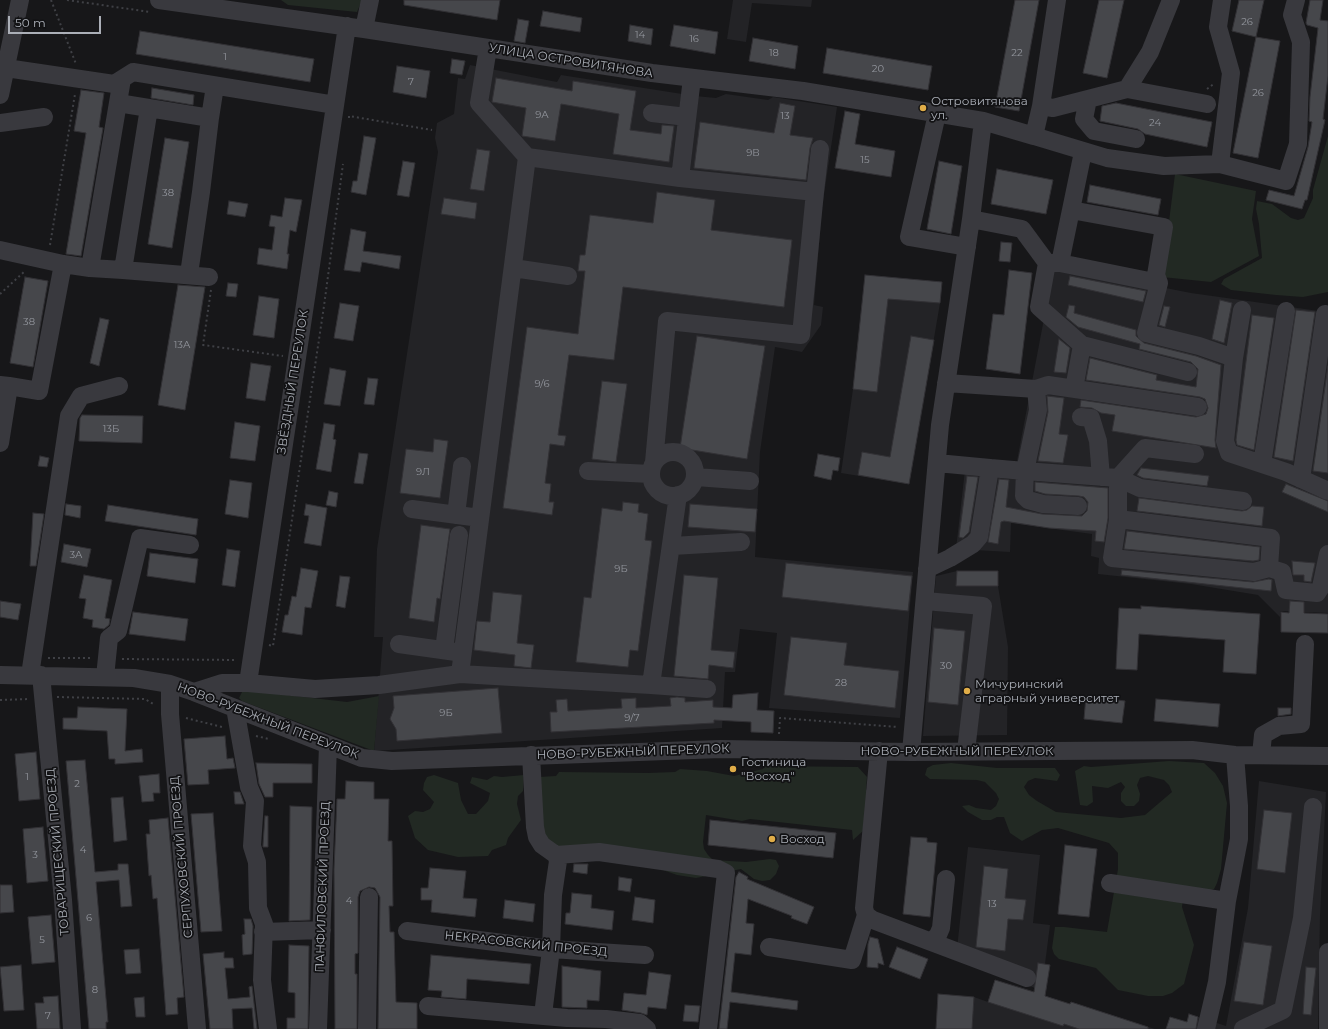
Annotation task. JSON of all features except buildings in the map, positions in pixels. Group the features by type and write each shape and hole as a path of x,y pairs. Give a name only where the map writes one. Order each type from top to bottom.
{"street":[{"path":"0,95 20,0"},
{"name":"УЛИЦА ОСТРОВИТЯНОВА","path":"160,0 692,78 803,91 983,121 1107,158 1164,166 1220,164 1286,181 1298,144 1301,42 1292,15 1296,0"},
{"name":"ЗВЁЗДНЫЙ ПЕРЕУЛОК","path":"248,683 335,105 356,28 370,0"},
{"path":"1034,136 1041,106 1057,0"},
{"path":"1127,89 1150,52 1171,0"},
{"path":"1220,164 1231,73 1218,27 1222,0"},
{"path":"488,48 479,102 527,157 680,178 815,192"},
{"path":"6,68 114,84 133,72 335,105"},
{"path":"680,178 692,78"},
{"path":"90,268 122,79"},
{"path":"188,274 201,192 215,86"},
{"path":"1041,106 1053,108 1127,89 1207,104"},
{"path":"1088,99 1084,120 1094,131 1136,139"},
{"path":"118,103 210,118"},
{"path":"123,270 150,108"},
{"path":"652,113 687,117"},
{"path":"937,114 910,237 967,247"},
{"path":"0,123 44,117"},
{"path":"911,752 937,463 946,383 971,219 983,121"},
{"path":"653,468 659,457 671,451 684,454 694,464 696,477 690,489 678,495 666,494 655,486 653,468 667,321 801,335 820,149"},
{"path":"1083,152 1070,210 1039,307 1082,345 1188,372"},
{"path":"460,674 527,157"},
{"path":"1070,210 1164,227 1156,274 1159,282 1146,333 1199,346 1234,358"},
{"path":"971,219 1022,229 1053,263 1159,282"},
{"path":"0,250 63,264 90,268 188,274 209,277"},
{"path":"0,443 4,386 40,391 63,264"},
{"path":"513,268 568,276"},
{"path":"1242,310 1234,358 1226,441 1229,453 1262,464 1328,491"},
{"path":"1262,464 1286,310"},
{"path":"1301,479 1325,314"},
{"path":"1074,389 1082,345"},
{"path":"946,383 1036,388 1048,385 1198,407"},
{"name":"ТОВАРИЩЕСКИЙ ПРОЕЗД","path":"72,1029 63,900 36,675 68,416 81,396 119,386"},
{"path":"1036,388 1038,410 1025,472 1024,496 1028,500 1043,504 1078,506"},
{"path":"1081,417 1091,418 1110,477 1118,519 1112,558 1254,572 1269,568 1282,572 1286,590 1318,593 1321,587 1328,554"},
{"path":"1110,477 1145,448 1195,454"},
{"path":"937,463 1025,472 1110,477 1140,488 1243,501"},
{"path":"456,515 462,466"},
{"path":"588,472 653,468"},
{"path":"927,569 950,558 973,544 979,537 990,468"},
{"path":"696,477 750,481"},
{"path":"652,685 678,495"},
{"path":"412,509 480,518"},
{"path":"1118,519 1271,538 1269,568"},
{"path":"444,650 459,535"},
{"path":"105,677 109,638 118,631 140,538 190,545"},
{"path":"672,546 741,542"},
{"path":"924,601 983,606 966,751"},
{"path":"399,644 462,652"},
{"path":"1261,755 1263,735 1279,726 1301,724 1305,644"},
{"path":"194,692 222,683 248,683 315,689 380,685 460,674 707,689"},
{"name":"НОВО-РУБЕЖНЫЙ ПЕРЕУЛОК","path":"0,675 134,678 170,684 362,758 392,761 721,749 911,752 1192,750 1235,755 1328,756"},
{"name":"СЕРПУХОВСКИЙ ПРОЕЗД","path":"170,684 170,714 197,1029"},
{"path":"235,708 249,787 255,801 252,846 257,862 258,908 264,924 262,980 268,1029"},
{"name":"ПАНФИЛОВСКИЙ ПРОЕЗД","path":"318,1029 328,745"},
{"path":"769,947 852,960 866,915 864,908 879,751"},
{"path":"531,755 535,827 537,837 542,845 556,855 599,852 718,869 726,873 708,1029"},
{"path":"1206,1029 1217,982 1228,901 1239,839 1239,806 1235,755"},
{"path":"1243,1029 1283,1010 1302,918 1313,807"},
{"path":"543,1015 551,949 553,895 558,869 556,855"},
{"path":"932,942 938,935 941,928 946,879"},
{"path":"1110,882 1228,901"},
{"path":"367,1029 369,898"},
{"path":"866,915 873,920 1027,978"},
{"path":"263,932 322,930"},
{"name":"НЕКРАСОВСКИЙ ПРОЕЗД","path":"407,932 551,949 645,955"},
{"path":"1328,952 1328,1029"},
{"path":"428,1006 567,1018 606,1018 640,1022 647,1029"}],"path":[{"path":"0,294 50,248 75,90 73,78 76,63 51,0"},
{"path":"348,124 349,116 432,130"},
{"path":"254,643 274,646 343,164"},
{"path":"209,277 212,282 203,345 316,361"},
{"path":"777,750 780,718 902,728"}],"shaded area":[{"path":"281,0 362,0 357,12 288,5"},
{"path":"733,0 812,0 811,7 752,3 746,42 727,39"},
{"path":"470,65 557,82 561,75 695,96 716,98 726,94 768,100 773,97 837,107 822,208 814,305 823,307 821,325 802,352 775,347 760,452 755,557 913,572 900,718 769,708 777,633 740,629 735,672 725,672 722,728 374,751 383,637 374,637 377,549 438,152 435,138 437,123 454,114 458,78 465,79"},
{"path":"1328,136 1328,292 1303,297 1276,295 1231,290 1221,284 1224,279 1262,258 1256,209 1257,201 1272,204 1291,218 1298,220 1304,218 1313,198 1313,190"},
{"path":"1175,174 1256,191 1252,219 1259,256 1211,282 1162,277"},
{"path":"1054,266 1191,293 1319,311 1328,308 1328,613 1281,611 1280,617 1258,595 1191,584 1098,574 1099,558 1091,556 1092,534 1011,523 1010,552 956,549 966,461 1016,466"},
{"path":"865,275 942,282 940,303 909,484 841,473 853,389"},
{"name":"Мичуринский аграрный университет","path":"957,571 998,571 998,586 1008,647 1007,735 923,736 936,576"},
{"path":"243,690 347,702 379,696 374,751 242,701 239,698"},
{"path":"1169,761 1204,763 1215,773 1223,786 1227,803 1221,869 1217,883 1214,889 1183,899 1182,907 1194,945 1184,984 1172,993 1163,996 1148,996 1118,990 1096,968 1059,959 1054,954 1052,948 1055,927 1107,932 1118,869 1118,853 1109,843 1058,828 1042,830 1022,841 1010,833 1004,817 997,817 991,820 982,820 968,812 962,806 969,805 976,808 991,810 996,806 999,799 996,793 985,782 977,780 930,779 925,775 927,768 933,765 951,763 997,768 1055,768 1060,775 1057,781 1035,778 1028,781 1024,787 1029,795 1056,812 1121,818 1145,815 1172,792 1169,785 1164,780 1148,776 1140,778 1137,785 1140,794 1139,801 1134,806 1126,806 1121,801 1121,793 1125,787 1121,782 1108,788 1092,786 1093,802 1087,806 1080,805 1075,771 1084,766 1091,767"},
{"path":"765,766 858,767 867,777 866,789 869,794 863,831 853,840 852,830 750,819 742,821 706,815 703,842 704,849 708,855 713,860 746,862 770,859 776,860 779,866 776,874 770,880 762,881 754,879 741,869 696,878 677,875 660,869 560,853 541,834 539,777 556,776 559,772 648,773 675,772 680,769 707,771 734,776 763,769"},
{"path":"434,775 458,783 461,800 468,814 476,814 488,801 490,793 470,783 472,777 487,780 494,776 502,777 524,775 523,791 518,796 517,804 521,820 508,838 506,845 492,850 488,856 458,857 428,850 415,838 408,816 415,811 423,812 430,809 434,802 423,790 427,777"},
{"path":"1259,781 1326,792 1320,916 1318,1029 1166,1029 1170,1017 1187,1022 1189,1014 1226,1026 1248,908"},
{"path":"968,847 1040,855 1033,923 1050,925 1045,964 1050,965 1046,990 1035,988 956,958"},
{"path":"995,980 1070,1004 1071,1002 1155,1029 972,1029 974,997 988,1002"}],"place":[{"name":"Островитянова ул.","path":"923,108"},
{"name":"Мичуринский аграрный университет","path":"967,691"},
{"name":"Гостиница \"Восход\"","path":"733,769"},
{"name":"Восход","path":"772,839"}]}
